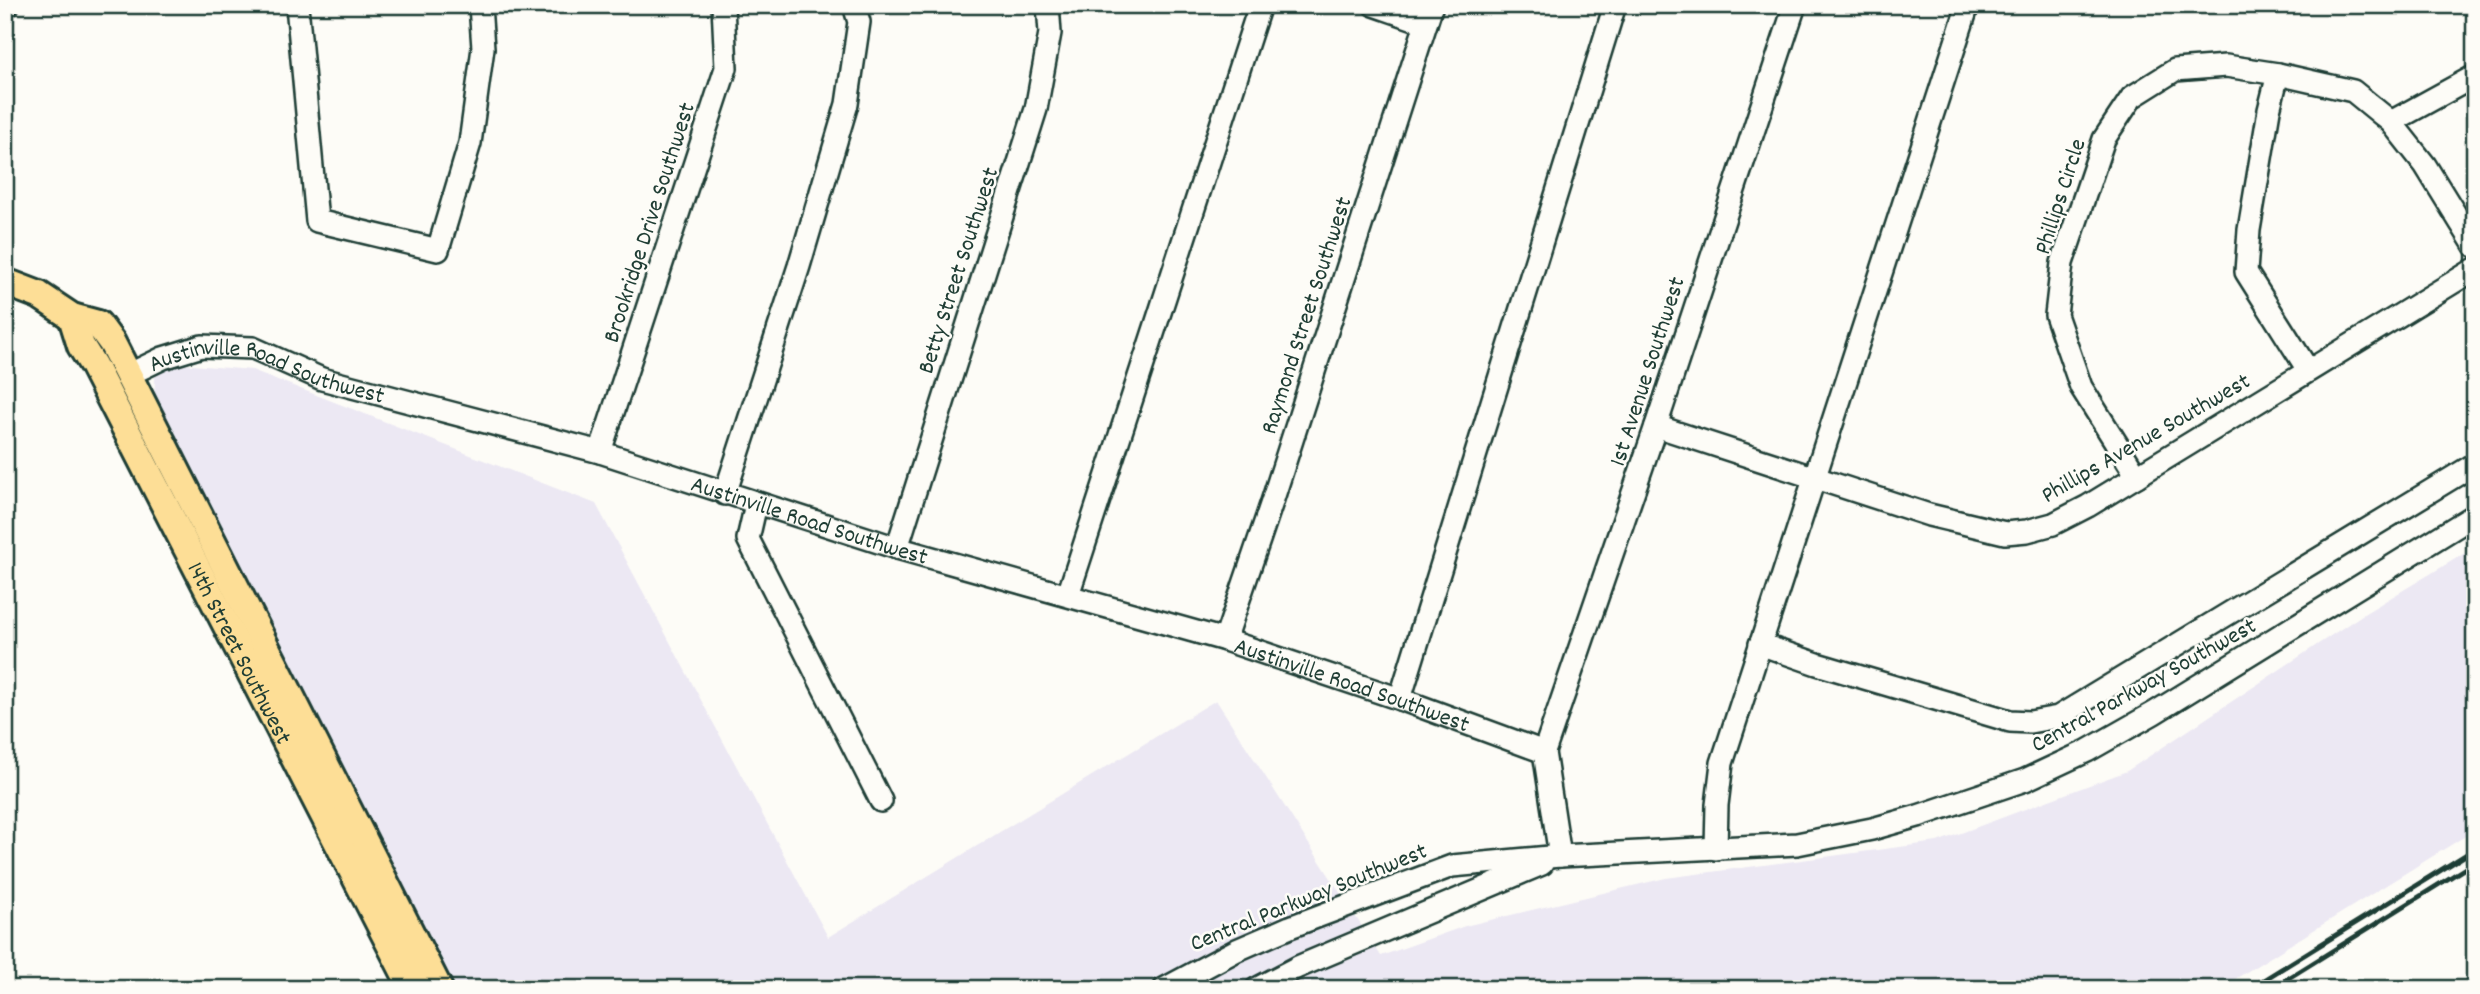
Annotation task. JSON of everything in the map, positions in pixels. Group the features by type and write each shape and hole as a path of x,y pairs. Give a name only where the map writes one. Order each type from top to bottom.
{"main road":[{"name":"Austinville Road Southwest","path":"5,282 39,295 72,317 98,324 130,374"},
{"name":"14th Street Southwest","path":"72,317 81,346 185,542 413,989"},
{"name":"14th Street Southwest","path":"130,374 439,989"}],"street":[{"path":"297,5 317,222 438,250 470,143 483,48 480,5"},
{"name":"Brookridge Drive Southwest","path":"600,452 726,68 723,5"},
{"path":"725,494 799,266 847,104 859,22 854,5"},
{"name":"Betty Street Southwest","path":"897,548 1036,109 1050,33 1048,5"},
{"path":"1068,595 1260,5"},
{"path":"1374,5 1429,14"},
{"path":"1400,699 1615,5"},
{"name":"1st Avenue Southwest","path":"1544,752 1656,426 1795,5"},
{"path":"1716,849 1722,763 1968,5"},
{"name":"Raymond Street Southwest","path":"1225,640 1429,14"},
{"name":"Phillips Circle","path":"2137,476 2081,387 2056,315 2062,263 2104,139 2132,97 2175,70 2226,66 2278,74 2353,91 2391,122 2425,165 2475,246"},
{"path":"2278,74 2269,110 2249,230 2246,272 2308,370"},
{"path":"2391,122 2475,76"},
{"name":"Phillips Avenue Southwest","path":"1656,426 1929,515 2005,533 2027,531 2053,524 2088,506 2475,269"},
{"name":"Austinville Road Southwest","path":"130,374 163,358 202,346 253,348 322,379 600,452 897,548 1225,640 1400,699 1544,752"},
{"path":"1760,644 1817,664 2010,722 2058,717 2475,464"},
{"path":"756,504 748,539 881,801"},
{"name":"Central Parkway Southwest","path":"1164,989 1237,950 1290,927 1451,866 1560,856 1797,844 1872,829 2025,780 2087,751 2154,713 2475,516"},
{"path":"1544,752 1560,856"},
{"name":"Central Parkway Southwest","path":"1256,989 1308,962 1466,898 1560,856"}],"shaded area":[{"path":"156,362 252,370 596,504 828,937 1216,700 1381,956 1465,926 1666,878 1937,842 2127,771 2362,615 2475,547 2475,830 2219,989 451,989 154,399"}],"railway":[{"path":"2249,989 2475,849"},
{"path":"2271,989 2475,862"}]}
